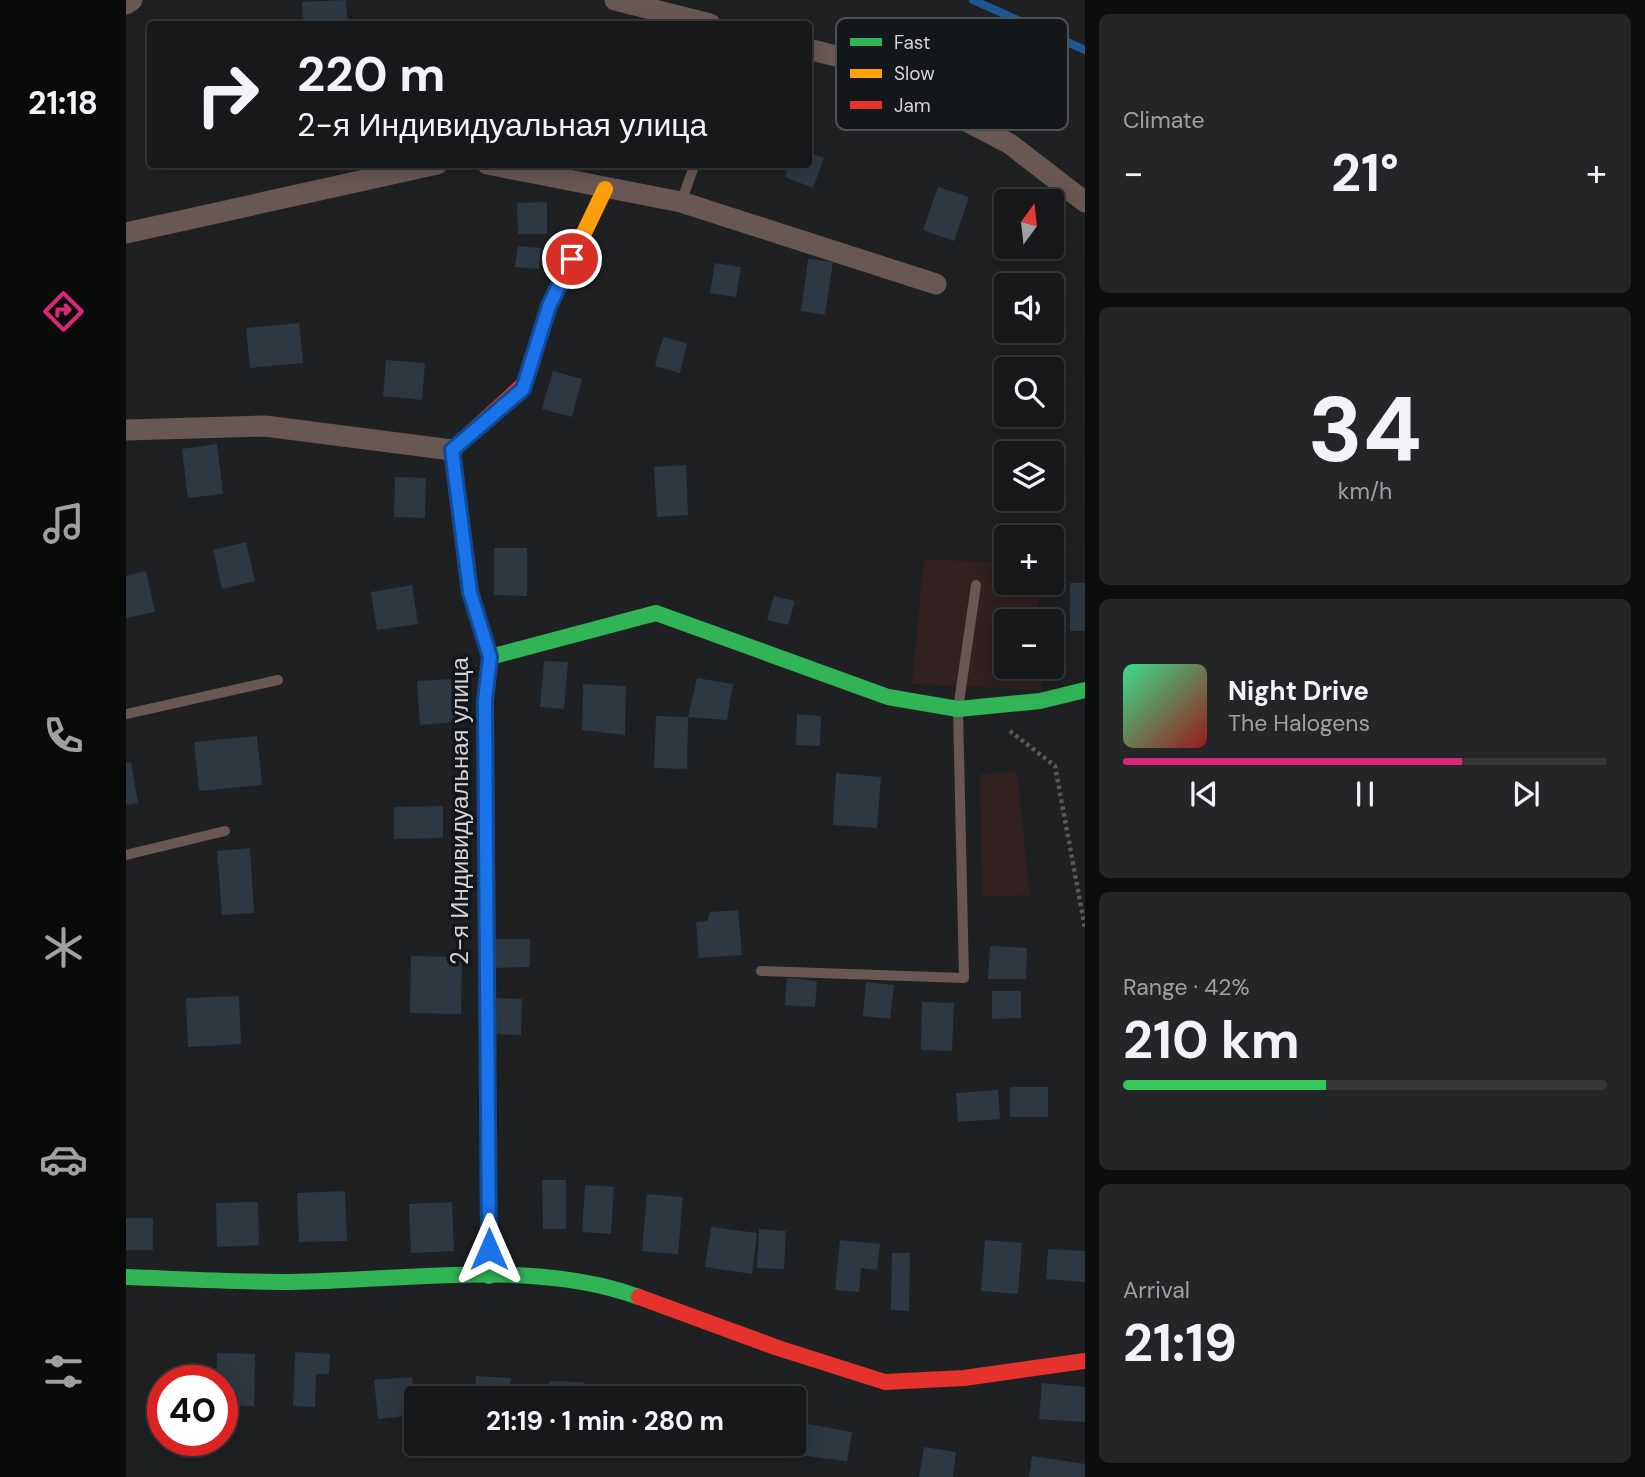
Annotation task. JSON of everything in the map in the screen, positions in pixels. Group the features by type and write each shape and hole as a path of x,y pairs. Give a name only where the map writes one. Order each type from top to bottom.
{"street":[{"path":"126,4 132,0"},
{"path":"615,0 698,21"},
{"path":"812,50 836,56"},
{"path":"983,130 1010,144 1085,202"},
{"path":"126,233 419,168"},
{"path":"506,168 681,202 936,284"},
{"path":"126,430 265,426 452,450 523,389 549,306 605,189"},
{"name":"2-я Индивидуальная улица","path":"452,450 470,592 490,657 485,701 489,1276"},
{"path":"490,657 656,613 888,697 958,709 1040,701 1085,690"},
{"path":"126,1277 289,1282 489,1276 572,1280 617,1289 778,1348 885,1382 964,1378 1085,1361"}],"lane":[{"path":"681,202 694,168"},
{"path":"761,971 964,978 958,709 976,584"},
{"path":"126,714 278,680"},
{"path":"126,855 225,831"}],"path":[{"path":"979,707 1055,766 1085,928"}],"shaded area":[{"path":"924,559 994,562 994,595 1038,595 1039,609 994,609 994,679 1043,679 1043,690 912,684"},
{"path":"1017,771 1030,895 982,897 980,774"}],"building":[{"path":"346,0 348,21 303,21 302,2"},
{"path":"812,154 824,158 813,188 785,177 788,168 812,168"},
{"path":"938,187 969,197 954,241 923,230"},
{"path":"547,202 547,234 518,234 517,203"},
{"path":"518,246 541,248 539,269 515,267"},
{"path":"808,259 833,262 825,315 801,311"},
{"path":"715,263 741,267 736,297 710,293"},
{"path":"299,323 303,363 250,368 246,328"},
{"path":"663,337 687,343 680,373 655,366"},
{"path":"386,360 425,363 422,400 383,396"},
{"path":"553,371 582,379 572,417 542,409"},
{"path":"217,444 223,494 188,498 182,449"},
{"path":"686,465 688,515 657,517 654,467"},
{"path":"395,477 426,478 425,518 394,517"},
{"path":"246,542 255,581 222,589 213,550"},
{"path":"494,548 527,548 527,596 494,595"},
{"path":"146,571 155,612 126,618 126,576"},
{"path":"1070,583 1085,583 1085,631 1070,631"},
{"path":"412,585 418,624 377,630 371,592"},
{"path":"774,596 795,601 788,625 767,620"},
{"path":"544,661 568,662 564,709 540,707"},
{"path":"697,678 733,684 727,720 688,717"},
{"path":"453,679 456,722 420,725 417,681"},
{"path":"583,684 626,686 625,735 582,730"},
{"path":"797,714 821,716 820,746 796,745"},
{"path":"656,716 688,717 687,769 654,768"},
{"path":"257,736 262,785 199,791 194,742"},
{"path":"131,762 138,803 126,805 126,763"},
{"path":"836,773 881,777 877,828 833,825"},
{"path":"443,806 443,838 394,839 394,807"},
{"path":"250,848 254,913 222,915 217,851"},
{"path":"738,910 742,955 699,958 696,922 707,921 710,912"},
{"path":"491,939 530,939 530,967 491,968"},
{"path":"990,946 1027,948 1026,979 988,979"},
{"path":"411,956 462,957 461,1014 410,1013"},
{"path":"787,978 817,981 815,1007 785,1005"},
{"path":"866,982 894,985 890,1019 863,1016"},
{"path":"992,991 1021,991 1021,1018 992,1019"},
{"path":"239,996 241,1044 188,1047 186,998"},
{"path":"493,998 522,999 521,1035 491,1034"},
{"path":"922,1002 954,1003 952,1051 921,1050"},
{"path":"1010,1087 1048,1087 1048,1117 1010,1117"},
{"path":"998,1090 1000,1119 958,1122 956,1093"},
{"path":"542,1180 566,1180 566,1229 543,1229"},
{"path":"585,1185 614,1187 611,1234 582,1232"},
{"path":"345,1191 347,1241 299,1242 297,1193"},
{"path":"647,1194 683,1197 678,1254 642,1251"},
{"path":"258,1202 259,1245 217,1247 216,1203"},
{"path":"452,1202 454,1251 411,1253 409,1204"},
{"path":"126,1218 153,1218 153,1250 126,1250"},
{"path":"711,1227 757,1233 752,1274 705,1267"},
{"path":"759,1229 786,1231 784,1269 757,1268"},
{"path":"840,1240 880,1244 877,1270 861,1268 859,1292 835,1290"},
{"path":"985,1240 1022,1243 1018,1294 981,1291"},
{"path":"1048,1249 1085,1251 1085,1282 1046,1279"},
{"path":"892,1253 910,1253 909,1311 891,1310"},
{"path":"295,1352 330,1354 329,1374 316,1374 315,1407 293,1406"},
{"path":"217,1353 255,1354 254,1406 238,1406 238,1365 217,1365"},
{"path":"476,1376 511,1378 511,1386 475,1386"},
{"path":"412,1377 413,1386 404,1386 404,1416 378,1419 374,1380"},
{"path":"549,1381 584,1382 584,1386 549,1386"},
{"path":"1042,1383 1085,1387 1085,1422 1039,1419"},
{"path":"683,1384 683,1386 655,1386"},
{"path":"806,1424 852,1432 847,1461 806,1456"},
{"path":"924,1447 956,1452 953,1477 919,1477"},
{"path":"1032,1456 1085,1464 1085,1477 1029,1477"}],"waterway":[{"path":"973,0 1013,18"},
{"path":"1068,42 1085,50"}],"traffic: fast":[{"path":"490,657 656,613 888,697 958,709 1040,701 1085,690"},
{"path":"485,640 490,657 485,701 489,1276"},
{"path":"126,1277 291,1282 467,1274 512,1275 556,1278 598,1285 639,1297"}],"traffic: slow":[{"path":"524,384 549,306 605,189"}],"traffic: jam":[{"path":"485,640 470,592 452,450 524,384"},
{"path":"639,1297 778,1348 885,1382 964,1378 1085,1361"}],"route":[{"path":"489,1249 485,701 490,657 470,592 452,450 523,389 549,306 572,259"}]}
